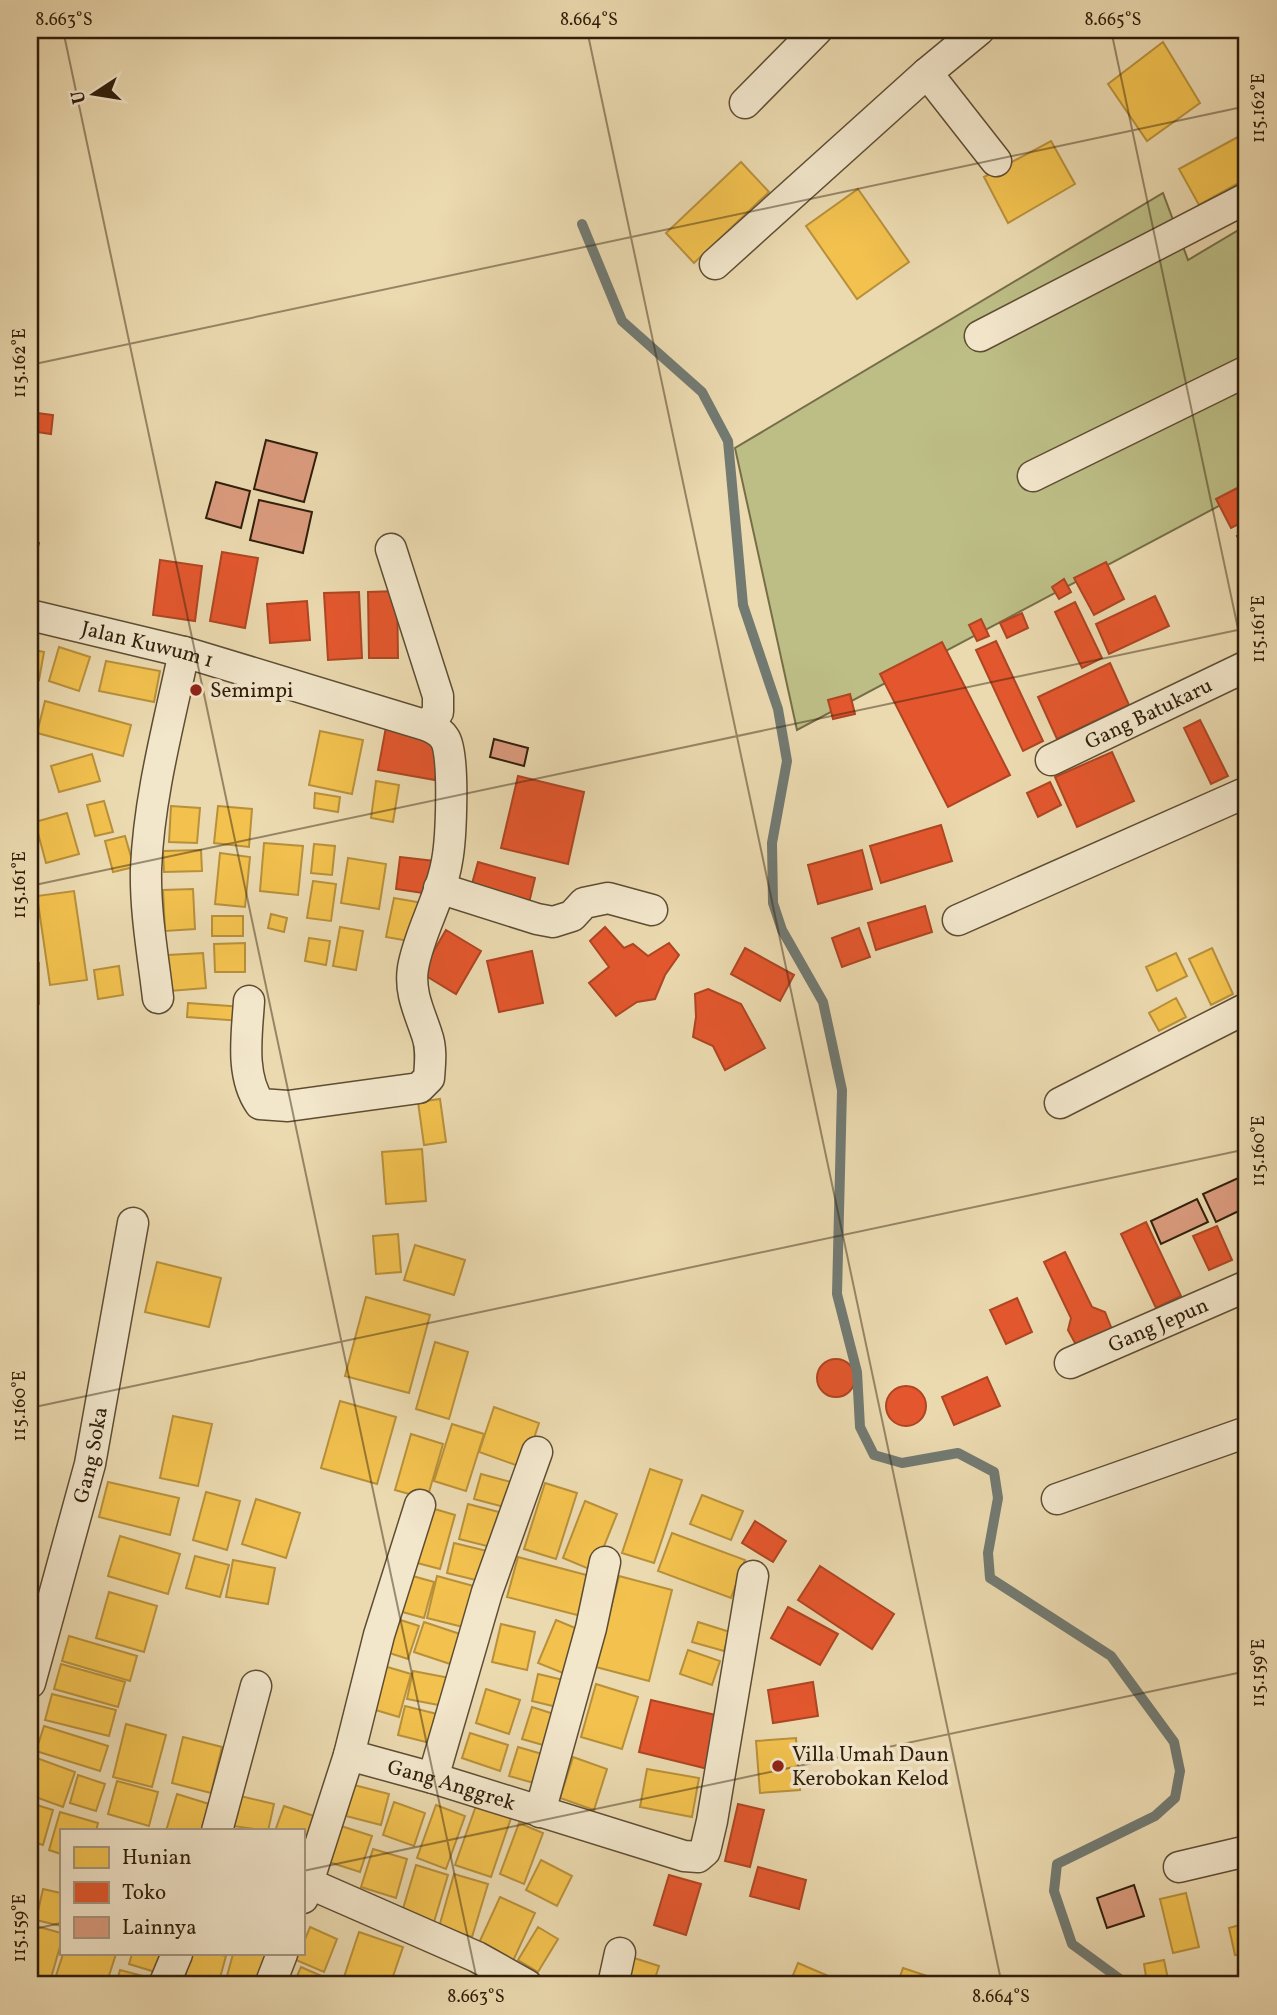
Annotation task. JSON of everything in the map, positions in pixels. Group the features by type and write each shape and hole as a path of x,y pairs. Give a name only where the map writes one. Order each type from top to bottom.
{"street":[{"path":"746,103 817,30"},
{"path":"715,264 927,73 979,30"},
{"path":"927,73 996,161"},
{"path":"980,335 1247,198"},
{"path":"1033,476 1247,371"},
{"path":"248,1000 247,1078 252,1093 260,1104 288,1106 419,1088 429,1078 428,1038 414,997 413,968 447,860 450,754 443,736 428,726 438,712 439,696 391,549"},
{"name":"Jalan Kuwum 1","path":"30,615 184,652 428,726"},
{"path":"158,998 148,919 146,871 150,815 184,652"},
{"name":"Gang Batukaru","path":"1051,760 1247,666"},
{"path":"958,920 1247,792"},
{"path":"439,888 553,922 572,916 584,903 608,898 652,909"},
{"path":"1060,1103 1247,1007"},
{"name":"Gang Soka","path":"30,1683 90,1464 133,1223"},
{"name":"Gang Jepun","path":"1070,1363 1247,1286"},
{"path":"1057,1499 1247,1432"},
{"path":"433,1778 486,1592 537,1452"},
{"path":"420,1505 379,1635 349,1755 306,1891 478,1957 527,1985"},
{"path":"540,1812 591,1628 605,1562"},
{"name":"Gang Anggrek","path":"349,1755 433,1778 684,1856 698,1857 705,1851 712,1821 753,1576"},
{"path":"218,1829 256,1686"},
{"path":"1178,1867 1247,1852"},
{"path":"613,1985 620,1953"},
{"path":"164,1985 177,1955"},
{"path":"270,1985 282,1955"}],"green space":[{"path":"1163,193 1188,260 1247,225 1247,491 797,730 735,448"}],"building: Hunian":[{"path":"1163,42 1200,103 1147,141 1108,84"},
{"path":"1247,132 1247,191 1241,194 1237,184 1199,205 1179,169"},
{"path":"1051,141 1075,184 1008,223 984,177"},
{"path":"741,162 769,192 694,263 666,233"},
{"path":"858,189 909,262 857,299 806,226"},
{"path":"59,647 90,657 79,691 49,681"},
{"path":"30,649 44,652 39,680 30,678"},
{"path":"106,661 160,671 154,702 99,691"},
{"path":"45,701 131,725 123,756 37,733"},
{"path":"320,731 363,740 352,794 309,785"},
{"path":"92,754 100,781 59,792 51,766"},
{"path":"376,781 399,785 393,822 371,818"},
{"path":"315,793 340,797 338,812 314,808"},
{"path":"104,801 113,832 95,836 87,805"},
{"path":"171,806 200,808 197,843 169,842"},
{"path":"218,806 252,809 249,847 214,843"},
{"path":"67,813 79,854 46,863 35,822"},
{"path":"125,836 134,867 113,872 105,841"},
{"path":"264,843 303,846 298,895 260,891"},
{"path":"314,844 335,846 332,875 311,873"},
{"path":"201,850 202,871 164,872 163,851"},
{"path":"220,853 250,857 245,907 215,904"},
{"path":"348,858 386,864 379,909 341,903"},
{"path":"313,881 336,884 331,921 307,918"},
{"path":"193,889 195,929 165,931 163,890"},
{"path":"74,891 87,980 50,985 37,896"},
{"path":"394,898 423,903 415,942 386,937"},
{"path":"271,914 287,918 284,932 268,928"},
{"path":"212,916 243,916 243,936 212,936"},
{"path":"340,927 363,931 356,970 333,966"},
{"path":"309,938 330,941 326,965 305,961"},
{"path":"245,943 245,972 215,972 214,944"},
{"path":"1212,948 1233,994 1211,1005 1189,959"},
{"path":"203,953 206,988 170,991 168,955"},
{"path":"1176,953 1187,976 1157,991 1146,967"},
{"path":"30,963 39,963 39,1004 30,1004"},
{"path":"119,966 123,995 98,999 94,970"},
{"path":"1176,998 1186,1017 1159,1031 1149,1013"},
{"path":"188,1003 243,1007 242,1021 187,1017"},
{"path":"440,1099 446,1142 424,1145 418,1102"},
{"path":"422,1149 426,1201 386,1204 382,1152"},
{"path":"398,1234 401,1272 376,1274 373,1236"},
{"path":"415,1245 465,1260 454,1295 404,1280"},
{"path":"157,1262 221,1278 209,1327 145,1312"},
{"path":"366,1297 430,1315 409,1393 345,1376"},
{"path":"435,1342 468,1352 449,1419 416,1409"},
{"path":"340,1401 396,1417 377,1484 321,1468"},
{"path":"494,1407 539,1423 524,1468 479,1452"},
{"path":"173,1416 212,1424 198,1486 160,1478"},
{"path":"452,1424 484,1434 466,1491 434,1481"},
{"path":"411,1434 443,1444 427,1499 395,1490"},
{"path":"650,1469 682,1480 654,1563 622,1553"},
{"path":"481,1474 515,1483 508,1508 474,1499"},
{"path":"108,1482 179,1498 170,1535 99,1517"},
{"path":"545,1483 577,1493 556,1559 524,1549"},
{"path":"206,1492 240,1501 227,1550 193,1540"},
{"path":"702,1495 743,1511 731,1540 690,1524"},
{"path":"256,1499 300,1513 286,1558 242,1544"},
{"path":"585,1501 617,1514 594,1571 563,1558"},
{"path":"468,1504 499,1512 491,1547 459,1539"},
{"path":"421,1505 455,1515 440,1569 406,1560"},
{"path":"672,1533 745,1560 731,1598 658,1571"},
{"path":"120,1536 180,1554 168,1594 108,1576"},
{"path":"454,1543 487,1551 480,1581 447,1573"},
{"path":"195,1556 229,1565 220,1597 186,1588"},
{"path":"518,1557 594,1577 585,1617 507,1597"},
{"path":"233,1560 275,1568 268,1604 226,1597"},
{"path":"402,1573 434,1582 424,1618 392,1609"},
{"path":"437,1576 477,1587 467,1628 427,1618"},
{"path":"619,1576 672,1590 649,1681 596,1667"},
{"path":"109,1592 157,1606 144,1652 96,1638"},
{"path":"388,1616 419,1626 408,1659 377,1649"},
{"path":"556,1620 585,1632 568,1675 538,1663"},
{"path":"424,1622 460,1634 450,1664 414,1652"},
{"path":"698,1622 730,1632 724,1651 692,1642"},
{"path":"501,1624 535,1632 527,1670 492,1662"},
{"path":"69,1636 137,1656 130,1681 62,1661"},
{"path":"688,1650 720,1661 712,1685 680,1674"},
{"path":"374,1663 411,1674 399,1717 362,1706"},
{"path":"61,1664 125,1682 118,1707 54,1689"},
{"path":"413,1671 455,1679 449,1707 407,1699"},
{"path":"538,1674 572,1682 565,1709 532,1701"},
{"path":"596,1684 638,1697 622,1749 581,1737"},
{"path":"486,1689 520,1700 509,1734 476,1723"},
{"path":"52,1694 116,1710 109,1736 45,1720"},
{"path":"405,1706 441,1715 434,1744 398,1735"},
{"path":"532,1707 560,1716 550,1747 522,1739"},
{"path":"126,1724 166,1735 152,1787 113,1777"},
{"path":"44,1726 108,1746 100,1771 36,1751"},
{"path":"470,1733 508,1745 500,1771 462,1758"},
{"path":"183,1737 222,1747 211,1793 172,1783"},
{"name":"Villa Umah Daun Kerobokan Kelod","path":"796,1738 800,1790 760,1793 756,1741"},
{"path":"518,1747 549,1756 541,1785 509,1776"},
{"path":"34,1757 75,1772 63,1807 30,1795 30,1770"},
{"path":"573,1757 607,1769 594,1810 560,1798"},
{"path":"647,1769 699,1778 692,1817 640,1807"},
{"path":"78,1775 105,1784 96,1811 70,1803"},
{"path":"117,1781 158,1792 149,1826 108,1814"},
{"path":"354,1785 389,1794 381,1825 346,1816"},
{"path":"177,1794 209,1804 202,1829 167,1829"},
{"path":"240,1796 274,1804 268,1829 233,1826"},
{"path":"478,1800 513,1812 491,1877 455,1865"},
{"path":"394,1802 425,1813 414,1846 383,1835"},
{"path":"30,1803 53,1810 43,1845 30,1841"},
{"path":"436,1805 465,1816 446,1869 417,1858"},
{"path":"284,1806 317,1817 304,1858 304,1829 276,1829"},
{"path":"60,1812 98,1823 96,1829 60,1829 60,1854 49,1850"},
{"path":"519,1823 543,1833 524,1884 500,1874"},
{"path":"341,1826 372,1836 360,1872 329,1862"},
{"path":"373,1849 407,1859 396,1898 361,1887"},
{"path":"541,1860 572,1876 557,1906 526,1890"},
{"path":"416,1865 448,1875 434,1922 402,1912"},
{"path":"454,1874 488,1884 472,1937 439,1927"},
{"path":"43,1889 60,1893 60,1926 36,1920"},
{"path":"1186,1893 1199,1947 1173,1953 1160,1899"},
{"path":"500,1897 535,1913 513,1961 478,1945"},
{"path":"1247,1923 1247,1953 1235,1955 1229,1928"},
{"path":"36,1926 60,1933 60,1946 49,1985 30,1982 30,1948"},
{"path":"310,1927 337,1939 324,1972 296,1960 298,1955 304,1955 304,1942"},
{"path":"538,1927 558,1939 538,1972 518,1960"},
{"path":"359,1932 403,1947 390,1985 357,1985 343,1980"},
{"path":"63,1955 116,1955 106,1985 53,1985"},
{"path":"132,1955 172,1955 165,1975 129,1964"},
{"path":"191,1955 226,1956 218,1985 185,1977"},
{"path":"233,1955 273,1955 261,1985 227,1976"},
{"path":"634,1958 659,1966 653,1985 626,1985"},
{"path":"1164,1960 1168,1979 1147,1983 1144,1964"},
{"path":"798,1963 833,1978 829,1985 789,1985"},
{"path":"301,1967 335,1982 333,1985 293,1985"},
{"path":"903,1968 954,1985 897,1985"},
{"path":"120,1970 154,1979 152,1985 116,1985"},
{"path":"1213,1978 1215,1985 1185,1985"}],"building: Toko":[{"path":"30,412 53,415 51,434 30,431"},
{"path":"1247,483 1247,520 1231,528 1216,499"},
{"path":"1247,531 1247,556 1237,536"},
{"path":"30,541 39,543 30,577"},
{"path":"222,552 258,558 245,628 210,621"},
{"path":"160,560 202,566 195,621 153,615"},
{"path":"1106,562 1124,599 1094,615 1074,578"},
{"path":"1064,579 1071,592 1059,599 1052,587"},
{"path":"397,591 398,658 369,658 368,592"},
{"path":"359,592 362,658 328,660 324,593"},
{"path":"1155,596 1169,626 1109,654 1096,624"},
{"path":"307,601 310,640 270,643 267,604"},
{"path":"1075,602 1102,658 1082,668 1055,612"},
{"path":"1022,613 1028,628 1007,638 1000,623"},
{"path":"981,619 989,636 977,641 969,625"},
{"path":"996,641 1043,741 1023,751 976,650"},
{"path":"942,642 1010,775 948,807 880,674"},
{"path":"1110,663 1129,705 1057,739 1038,697"},
{"path":"850,694 855,714 833,719 828,700"},
{"path":"1200,720 1228,776 1211,784 1184,728"},
{"path":"1247,726 1247,752 1241,743 1240,734"},
{"path":"386,727 443,738 435,780 378,770"},
{"path":"1112,752 1134,801 1077,827 1055,777"},
{"path":"518,776 584,792 568,864 501,848"},
{"path":"1050,782 1061,805 1038,817 1027,793"},
{"path":"941,825 952,861 881,883 870,846"},
{"path":"862,850 872,889 818,904 808,865"},
{"path":"400,857 434,861 430,894 396,889"},
{"path":"478,862 535,878 528,907 470,891"},
{"path":"925,906 932,932 876,950 868,923"},
{"path":"605,927 624,948 633,944 648,956 669,943 679,955 665,975 655,999 637,1002 616,1016 589,983 609,967 590,941"},
{"path":"859,928 870,957 842,967 832,938"},
{"path":"446,930 481,951 456,994 421,973"},
{"path":"745,948 794,975 780,1001 731,974"},
{"path":"532,951 543,1003 499,1012 487,961"},
{"path":"708,989 741,1004 765,1048 725,1070 713,1046 693,1037 695,994"},
{"path":"1146,1222 1181,1296 1156,1308 1121,1234"},
{"path":"1217,1226 1232,1260 1209,1270 1193,1236"},
{"path":"1065,1252 1092,1307 1105,1312 1111,1327 1105,1342 1090,1349 1075,1343 1068,1330 1071,1318 1044,1262"},
{"path":"1017,1298 1032,1332 1006,1344 990,1310"},
{"path":"836,1359 849,1365 855,1378 849,1391 836,1397 823,1391 817,1378 823,1365"},
{"path":"987,1377 1000,1406 954,1425 942,1397"},
{"path":"906,1386 914,1387 920,1392 925,1398 925,1414 920,1420 914,1425 906,1426 898,1425 892,1420 887,1414 886,1406 887,1398 892,1392 898,1387"},
{"path":"755,1521 786,1541 773,1562 742,1543"},
{"path":"820,1566 894,1614 872,1649 798,1600"},
{"path":"788,1607 838,1634 820,1665 771,1638"},
{"path":"813,1682 818,1716 773,1723 768,1690"},
{"path":"651,1700 720,1716 708,1769 639,1752"},
{"path":"738,1804 764,1810 750,1867 725,1861"},
{"path":"758,1867 806,1880 799,1909 750,1896"},
{"path":"669,1875 701,1884 686,1935 654,1925"}],"building: Lainnya":[{"path":"266,440 317,453 304,502 254,489"},
{"path":"216,482 250,491 241,528 206,518"},
{"path":"259,500 312,512 303,553 250,540"},
{"path":"494,739 528,748 524,766 490,757"},
{"path":"1247,1174 1247,1207 1216,1222 1203,1194"},
{"path":"1197,1199 1208,1222 1161,1244 1151,1221"},
{"path":"1134,1885 1144,1916 1107,1928 1097,1898"}],"waterway":[{"path":"582,224 622,321 702,392 728,441 743,605 778,709 787,761 772,843 773,903 782,930 823,1002 842,1090 837,1294 857,1372 860,1427 874,1455 902,1463 958,1453 994,1472 998,1498 988,1553 990,1578 1111,1656 1174,1742 1180,1771 1175,1798 1155,1816 1057,1864 1054,1891 1072,1944 1128,1985"}],"place":[{"name":"Semimpi","path":"196,690"},
{"name":"Villa Umah Daun Kerobokan Kelod","path":"778,1766"}]}
